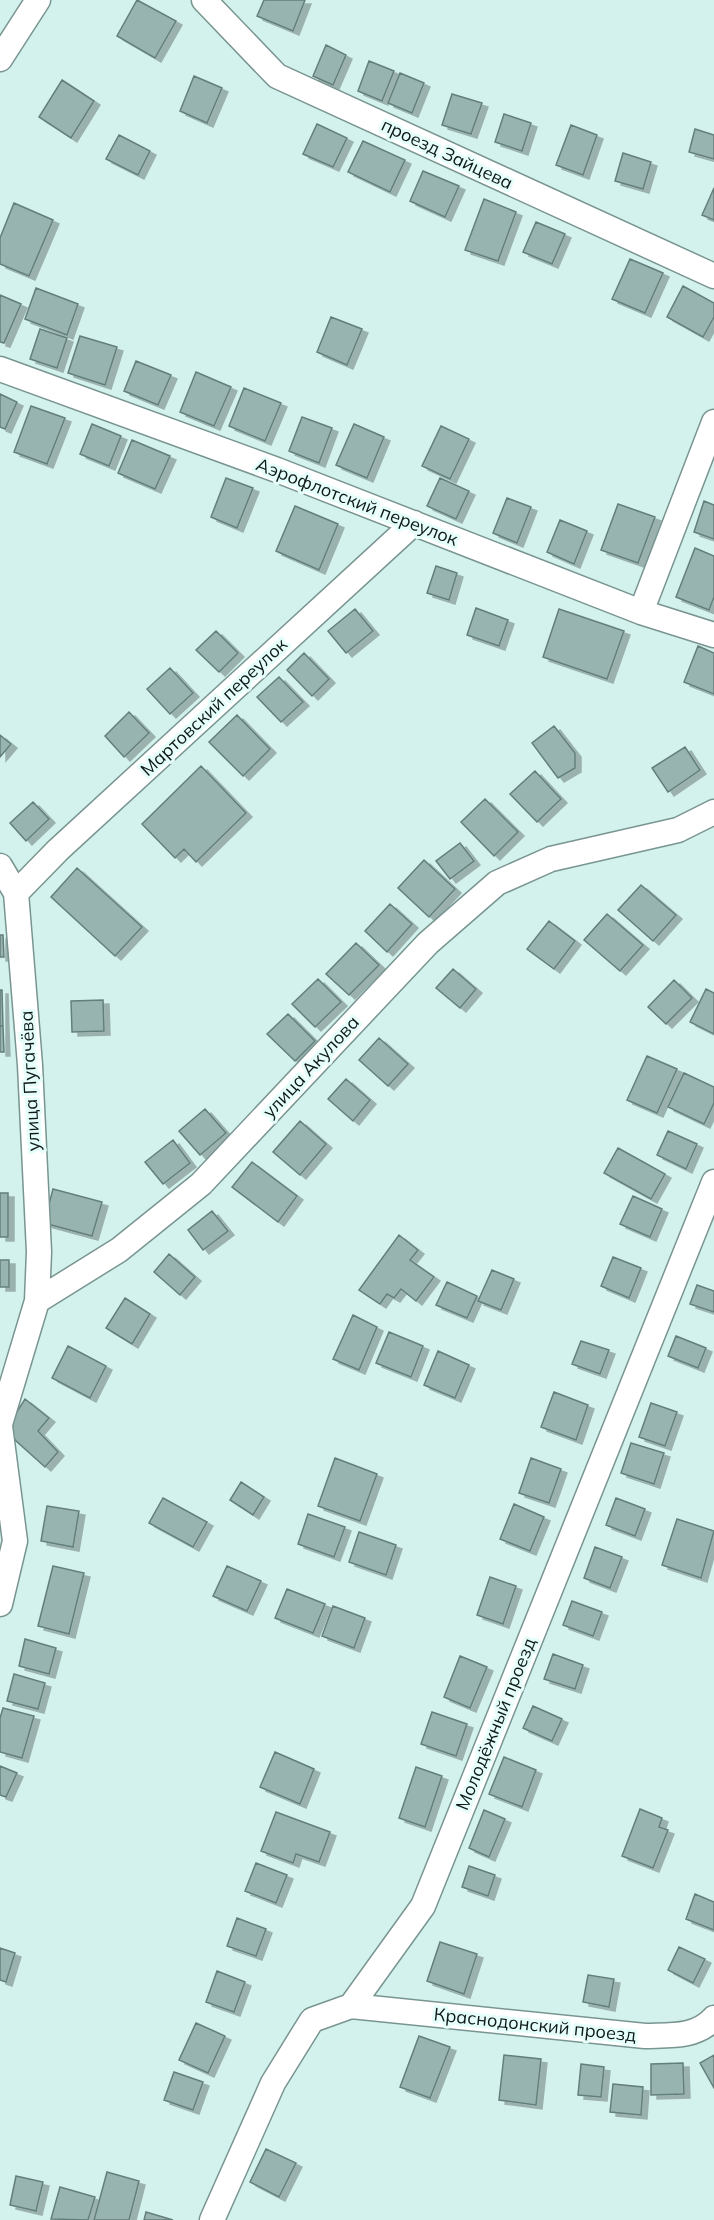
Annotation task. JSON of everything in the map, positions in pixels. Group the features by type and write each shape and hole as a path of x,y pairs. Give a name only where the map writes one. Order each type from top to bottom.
{"street":[{"path":"0,59 38,0"},
{"name":"проезд Зайцева","path":"204,0 277,76 714,276"},
{"name":"Аэрофлотский переулок","path":"0,369 414,523 641,612 714,635"},
{"path":"641,612 714,422"},
{"name":"Мартовский переулок","path":"16,893 76,834 414,523"},
{"name":"улица Акулова","path":"37,1301 120,1250 201,1184 428,943 497,883 551,859 678,830 714,812"},
{"name":"улица Пугачёва","path":"0,866 16,893 31,1088 39,1252 37,1301"},
{"name":"Молодёжный проезд","path":"351,2006 423,1906 714,1182"},
{"path":"0,1604 15,1541 0,1425 37,1301"},
{"path":"212,2220 273,2083 312,2020 351,2006"},
{"name":"Краснодонский проезд","path":"351,2006 645,2036 686,2035 707,2026 714,2018"}],"building":[{"path":"137,0 176,21 155,58 117,36"},
{"path":"264,0 305,0 293,31 257,16"},
{"path":"326,45 346,55 333,85 313,76"},
{"path":"369,61 394,71 382,101 358,91"},
{"path":"400,73 424,83 412,113 388,103"},
{"path":"194,76 222,88 207,123 180,111"},
{"path":"62,80 94,101 71,138 39,117"},
{"path":"452,94 482,103 471,134 442,125"},
{"path":"504,114 531,123 522,151 495,142"},
{"path":"317,124 347,138 333,167 303,154"},
{"path":"571,125 597,135 583,175 556,165"},
{"path":"695,129 714,135 714,159 689,152"},
{"path":"119,135 150,151 138,175 106,159"},
{"path":"363,141 405,160 390,192 348,172"},
{"path":"623,153 651,162 643,189 615,181"},
{"path":"423,171 459,186 445,217 410,201"},
{"path":"714,188 714,220 702,215"},
{"path":"484,199 516,212 498,261 465,250"},
{"path":"14,203 53,220 29,276 0,264 0,238"},
{"path":"536,222 565,234 552,264 523,252"},
{"path":"630,259 663,273 645,313 612,299"},
{"path":"683,286 714,303 714,317 703,337 667,317"},
{"path":"36,288 78,304 67,335 25,319"},
{"path":"0,295 21,304 4,343 0,342"},
{"path":"331,317 362,329 347,365 317,352"},
{"path":"40,329 67,338 57,368 30,359"},
{"path":"80,336 117,347 105,385 68,373"},
{"path":"136,361 171,375 158,405 124,391"},
{"path":"196,372 231,387 214,426 180,412"},
{"path":"244,388 281,403 265,441 229,426"},
{"path":"0,394 17,402 5,429 0,427"},
{"path":"31,406 65,418 47,464 14,452"},
{"path":"302,417 332,428 319,463 289,451"},
{"path":"92,424 121,436 109,466 80,454"},
{"path":"354,424 384,437 367,478 336,465"},
{"path":"441,426 469,439 450,479 422,466"},
{"path":"132,440 170,456 155,489 118,473"},
{"path":"226,478 253,488 237,528 211,517"},
{"path":"440,478 469,491 456,519 427,506"},
{"path":"507,498 531,507 517,543 493,533"},
{"path":"704,501 714,505 714,539 694,532"},
{"path":"618,504 655,517 638,563 601,550"},
{"path":"295,506 338,524 319,570 276,551"},
{"path":"560,520 587,531 574,564 547,552"},
{"path":"695,548 714,556 714,597 709,610 676,597"},
{"path":"436,566 457,573 449,600 427,593"},
{"path":"476,608 508,620 499,646 467,635"},
{"path":"355,609 373,631 346,653 328,631"},
{"path":"559,609 624,631 607,679 543,657"},
{"path":"216,631 238,653 219,672 196,650"},
{"path":"698,646 714,653 714,694 684,682"},
{"path":"304,653 329,679 312,696 287,670"},
{"path":"170,668 193,693 170,714 147,689"},
{"path":"279,677 303,702 281,722 257,697"},
{"path":"129,712 149,733 124,757 105,736"},
{"path":"237,715 270,749 243,776 209,742"},
{"path":"554,726 575,753 575,768 558,778 532,743"},
{"path":"0,735 11,744 0,757"},
{"path":"685,747 700,770 668,792 652,768"},
{"path":"201,766 246,813 196,862 184,849 175,858 142,824"},
{"path":"535,771 561,799 537,822 510,794"},
{"path":"485,799 518,832 494,856 461,822"},
{"path":"33,802 49,819 26,841 10,823"},
{"path":"460,843 474,861 450,879 436,861"},
{"path":"424,860 455,889 429,917 398,888"},
{"path":"77,868 142,927 115,956 51,897"},
{"path":"641,885 676,915 653,941 618,910"},
{"path":"390,904 412,924 387,952 365,931"},
{"path":"607,914 643,945 620,971 584,940"},
{"path":"549,921 575,941 554,969 527,949"},
{"path":"0,935 3,935 4,957 0,957"},
{"path":"356,943 379,965 349,995 326,974"},
{"path":"453,969 476,989 460,1008 436,988"},
{"path":"318,979 341,1002 315,1027 292,1004"},
{"path":"674,980 692,998 666,1024 648,1007"},
{"path":"706,989 714,993 714,1034 690,1022"},
{"path":"0,990 2,990 3,1026 0,1026"},
{"path":"103,1000 104,1031 72,1032 71,1001"},
{"path":"288,1014 315,1041 295,1061 267,1034"},
{"path":"0,1026 3,1026 4,1052 0,1052"},
{"path":"379,1038 408,1064 388,1086 359,1060"},
{"path":"647,1056 677,1069 657,1113 627,1100"},
{"path":"684,1073 714,1087 714,1103 704,1124 668,1107"},
{"path":"346,1079 370,1100 353,1121 328,1099"},
{"path":"205,1109 226,1133 200,1155 179,1131"},
{"path":"300,1121 326,1144 300,1175 273,1152"},
{"path":"668,1131 697,1144 686,1169 657,1155"},
{"path":"173,1140 190,1163 163,1184 145,1162"},
{"path":"618,1148 665,1174 651,1199 604,1173"},
{"path":"252,1162 297,1196 278,1222 232,1187"},
{"path":"53,1189 102,1202 92,1236 44,1223"},
{"path":"0,1193 8,1193 8,1237 0,1237"},
{"path":"633,1196 662,1209 650,1237 620,1224"},
{"path":"212,1211 228,1231 203,1250 188,1230"},
{"path":"399,1235 418,1250 410,1260 434,1277 416,1301 401,1289 394,1298 387,1294 380,1304 359,1290"},
{"path":"169,1254 195,1277 180,1295 154,1272"},
{"path":"613,1257 641,1268 629,1298 601,1286"},
{"path":"0,1260 9,1260 9,1287 0,1287"},
{"path":"492,1270 514,1279 501,1310 478,1301"},
{"path":"447,1282 477,1296 467,1318 436,1305"},
{"path":"697,1285 714,1291 714,1312 690,1304"},
{"path":"125,1298 150,1314 132,1344 106,1328"},
{"path":"353,1315 377,1327 359,1370 333,1359"},
{"path":"389,1332 423,1346 411,1377 376,1363"},
{"path":"676,1336 706,1348 698,1368 668,1356"},
{"path":"581,1341 609,1350 600,1374 572,1364"},
{"path":"68,1346 106,1366 90,1398 52,1378"},
{"path":"438,1351 469,1365 455,1398 424,1385"},
{"path":"554,1392 588,1405 576,1440 541,1427"},
{"path":"25,1399 49,1418 38,1431 58,1452 45,1467 15,1440 9,1424"},
{"path":"651,1403 677,1412 665,1446 639,1437"},
{"path":"631,1443 664,1453 654,1484 621,1473"},
{"path":"335,1458 377,1474 360,1521 318,1506"},
{"path":"531,1458 561,1469 549,1503 519,1493"},
{"path":"241,1482 264,1497 253,1515 230,1500"},
{"path":"163,1498 207,1522 193,1547 149,1523"},
{"path":"616,1498 645,1509 635,1536 606,1525"},
{"path":"514,1504 544,1517 530,1551 500,1539"},
{"path":"47,1506 79,1511 73,1547 41,1541"},
{"path":"308,1514 345,1527 334,1557 298,1544"},
{"path":"677,1519 714,1531 701,1578 662,1565"},
{"path":"359,1532 396,1545 386,1575 349,1562"},
{"path":"595,1547 622,1557 610,1588 584,1578"},
{"path":"53,1566 84,1573 69,1634 38,1626"},
{"path":"227,1566 261,1581 247,1611 213,1596"},
{"path":"490,1577 516,1586 503,1624 477,1615"},
{"path":"287,1589 325,1604 313,1633 275,1618"},
{"path":"572,1601 602,1612 593,1636 563,1625"},
{"path":"333,1606 365,1618 354,1648 322,1636"},
{"path":"25,1639 56,1648 49,1674 19,1666"},
{"path":"553,1654 583,1665 575,1689 544,1679"},
{"path":"460,1656 487,1667 470,1708 444,1697"},
{"path":"14,1674 45,1683 38,1709 7,1701"},
{"path":"533,1706 562,1719 552,1741 523,1728"},
{"path":"3,1708 34,1716 22,1758 0,1752 0,1718"},
{"path":"432,1712 467,1724 456,1756 421,1744"},
{"path":"275,1752 314,1769 300,1804 260,1787"},
{"path":"504,1757 536,1770 522,1807 489,1794"},
{"path":"0,1766 17,1773 6,1797 0,1795"},
{"path":"416,1767 442,1776 425,1827 399,1818"},
{"path":"640,1809 662,1818 659,1827 668,1830 653,1868 622,1856"},
{"path":"484,1810 505,1819 489,1857 469,1848"},
{"path":"276,1812 330,1832 319,1862 296,1854 293,1863 261,1851"},
{"path":"256,1863 287,1875 276,1903 245,1891"},
{"path":"469,1866 495,1875 488,1896 462,1887"},
{"path":"695,1894 714,1902 714,1930 686,1919"},
{"path":"237,1918 266,1929 256,1956 227,1946"},
{"path":"440,1942 477,1954 464,1994 427,1981"},
{"path":"679,1947 705,1959 693,1983 668,1970"},
{"path":"0,1948 15,1953 6,1982 0,1980"},
{"path":"217,1971 245,1982 234,2012 206,2002"},
{"path":"588,1975 614,1979 609,2007 583,2002"},
{"path":"196,2023 225,2036 208,2073 179,2060"},
{"path":"419,2036 450,2047 430,2098 400,2087"},
{"path":"504,2055 541,2059 536,2105 499,2100"},
{"path":"714,2055 714,2088 700,2063"},
{"path":"683,2063 684,2094 651,2095 651,2064"},
{"path":"581,2064 604,2067 601,2097 578,2095"},
{"path":"174,2072 203,2082 193,2110 164,2100"},
{"path":"613,2084 643,2087 641,2115 610,2112"},
{"path":"266,2149 296,2163 279,2197 250,2182"},
{"path":"107,2172 139,2181 129,2220 94,2220"},
{"path":"16,2176 43,2182 36,2211 10,2205"},
{"path":"60,2187 95,2197 88,2220 51,2219"},
{"path":"146,2212 173,2220 144,2220"}]}
